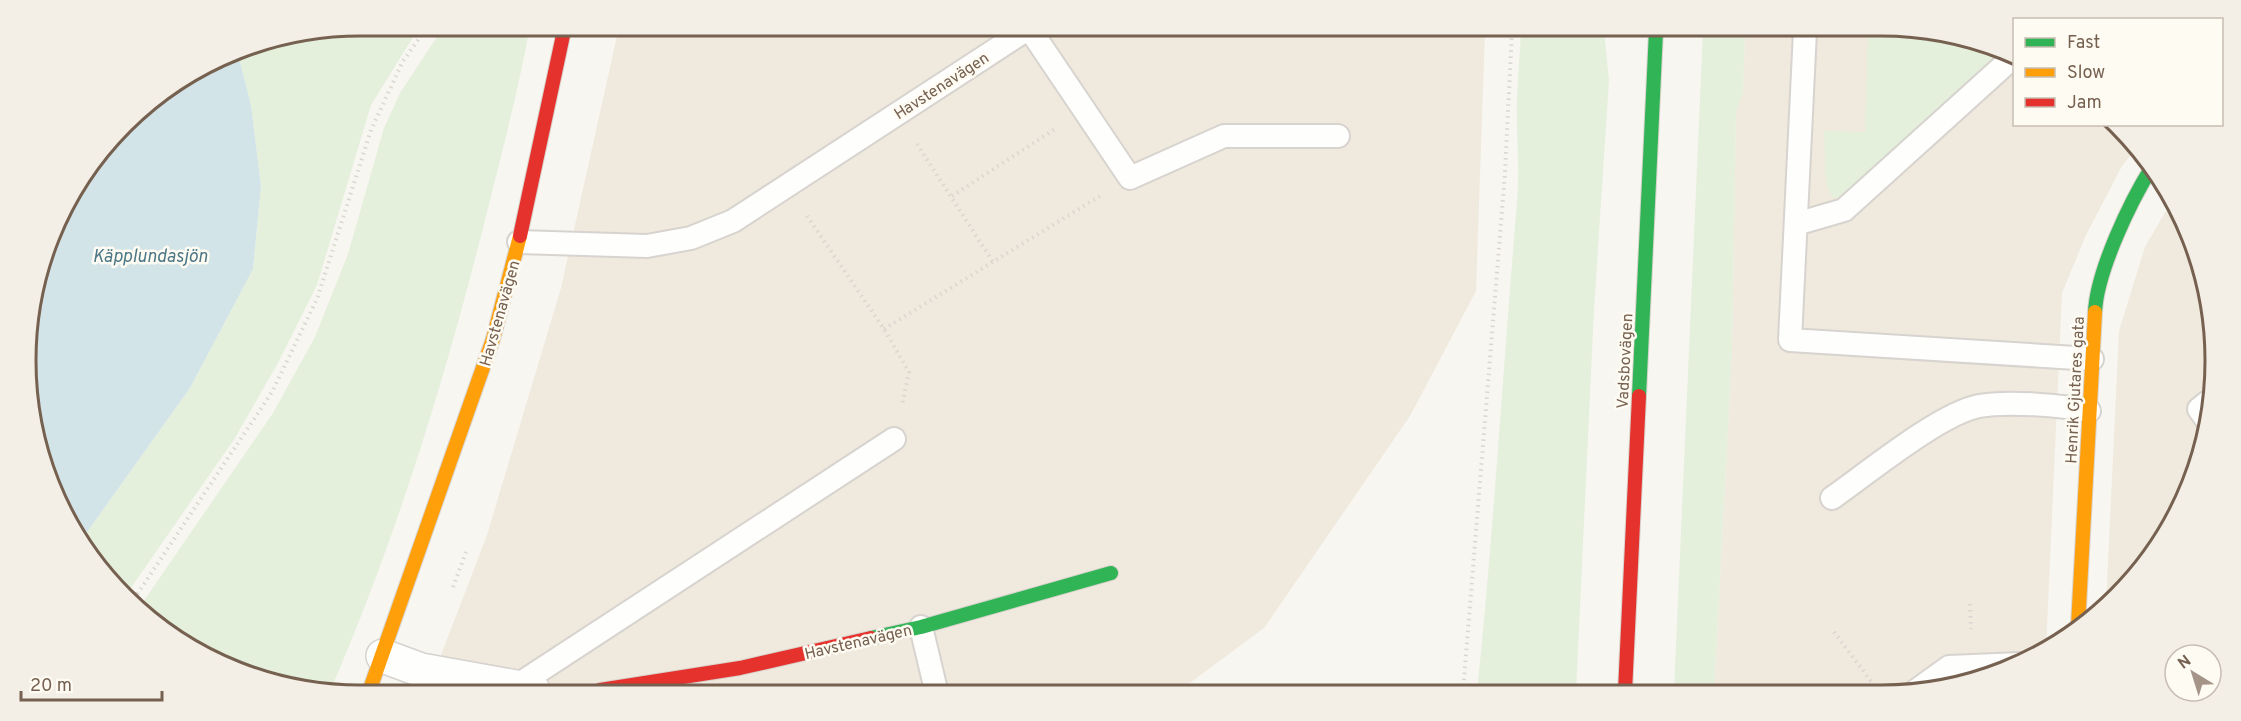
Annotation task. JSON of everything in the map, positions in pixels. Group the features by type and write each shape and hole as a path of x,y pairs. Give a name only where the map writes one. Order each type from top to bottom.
{"street":[{"name":"Havstenavägen","path":"372,685 493,339 519,242 563,36"},
{"name":"Vadsbovägen","path":"1625,685 1656,36"},
{"name":"Henrik Gjutares gata","path":"2078,618 2095,303 2112,249 2134,196 2147,175"},
{"name":"Havstenavägen","path":"634,685 740,668 921,627 1112,573"},
{"path":"383,656 421,670 502,685"}],"lane":[{"name":"Havstenavägen","path":"519,242 647,246 691,238 733,221 1017,36"},
{"name":"Havstenavägen","path":"1034,36 1131,178"},
{"path":"1805,36 1790,340 2092,359"},
{"path":"1796,224 1844,210 2008,62"},
{"path":"1131,178 1224,136 1338,136"},
{"path":"1832,498 1943,421 1979,406 2062,405 2089,411"},
{"path":"529,685 894,439"},
{"path":"921,627 935,685"},
{"path":"1930,681 1949,667 1992,665"}],"path":[{"path":"136,595 272,392 317,299 371,130 403,61 421,36"},
{"path":"1464,685 1506,173 1512,36"},
{"path":"952,196 1084,110"},
{"path":"896,114 952,196 993,262"},
{"path":"884,330 1131,178"},
{"path":"786,186 884,330 909,372 894,439"},
{"path":"1834,632 1874,685"}],"shaded area":[{"path":"617,36 1485,36 1476,291 1410,416 1264,628 1187,685 430,685 487,535 561,288"},
{"path":"1745,36 1880,36 1944,42 1985,53 2013,64 2013,126 2104,126 2131,155 2122,166 2086,235 2062,293 2046,640 2024,652 1985,668 1923,682 1880,685 1714,685 1732,353 1736,110 1743,93"},
{"path":"2167,208 2188,256 2199,297 2205,360 2202,403 2188,465 2172,504 2138,558 2107,593 2119,331 2145,247"}],"green space":[{"path":"414,36 371,105 317,285 279,361 235,438 130,589 103,558 86,534 190,388 253,269 261,186 251,105 239,60 277,47 318,39"},
{"path":"437,36 528,36 509,124 470,280 436,399 377,575 333,683 297,679 256,668 217,652 180,630 144,601 273,413 315,337 348,254 384,128 400,93"},
{"path":"1521,36 1605,36 1609,80 1594,309 1576,685 1478,685 1517,203 1517,98"},
{"path":"1703,36 1745,36 1743,93 1736,111 1732,353 1714,685 1674,685"},
{"path":"1868,36 1944,42 2000,59 1843,198 1833,198 1826,184 1824,131 1865,132"}],"water":[{"name":"Käpplundasjön","path":"239,60 251,105 261,186 253,269 190,388 86,534 69,504 53,465 39,403 36,360 39,318 53,256 79,198 103,163 131,131 163,103 198,79"}],"traffic: fast":[{"path":"1639,396 1656,36"},
{"path":"2095,312 2097,295 2108,257 2147,176"},
{"path":"871,638 921,627 1111,573"}],"traffic: slow":[{"path":"371,685 493,339 520,236"},
{"path":"2078,618 2095,312"}],"traffic: jam":[{"path":"520,236 563,36"},
{"path":"1625,685 1639,396"},
{"path":"632,685 740,668 871,638"}]}
